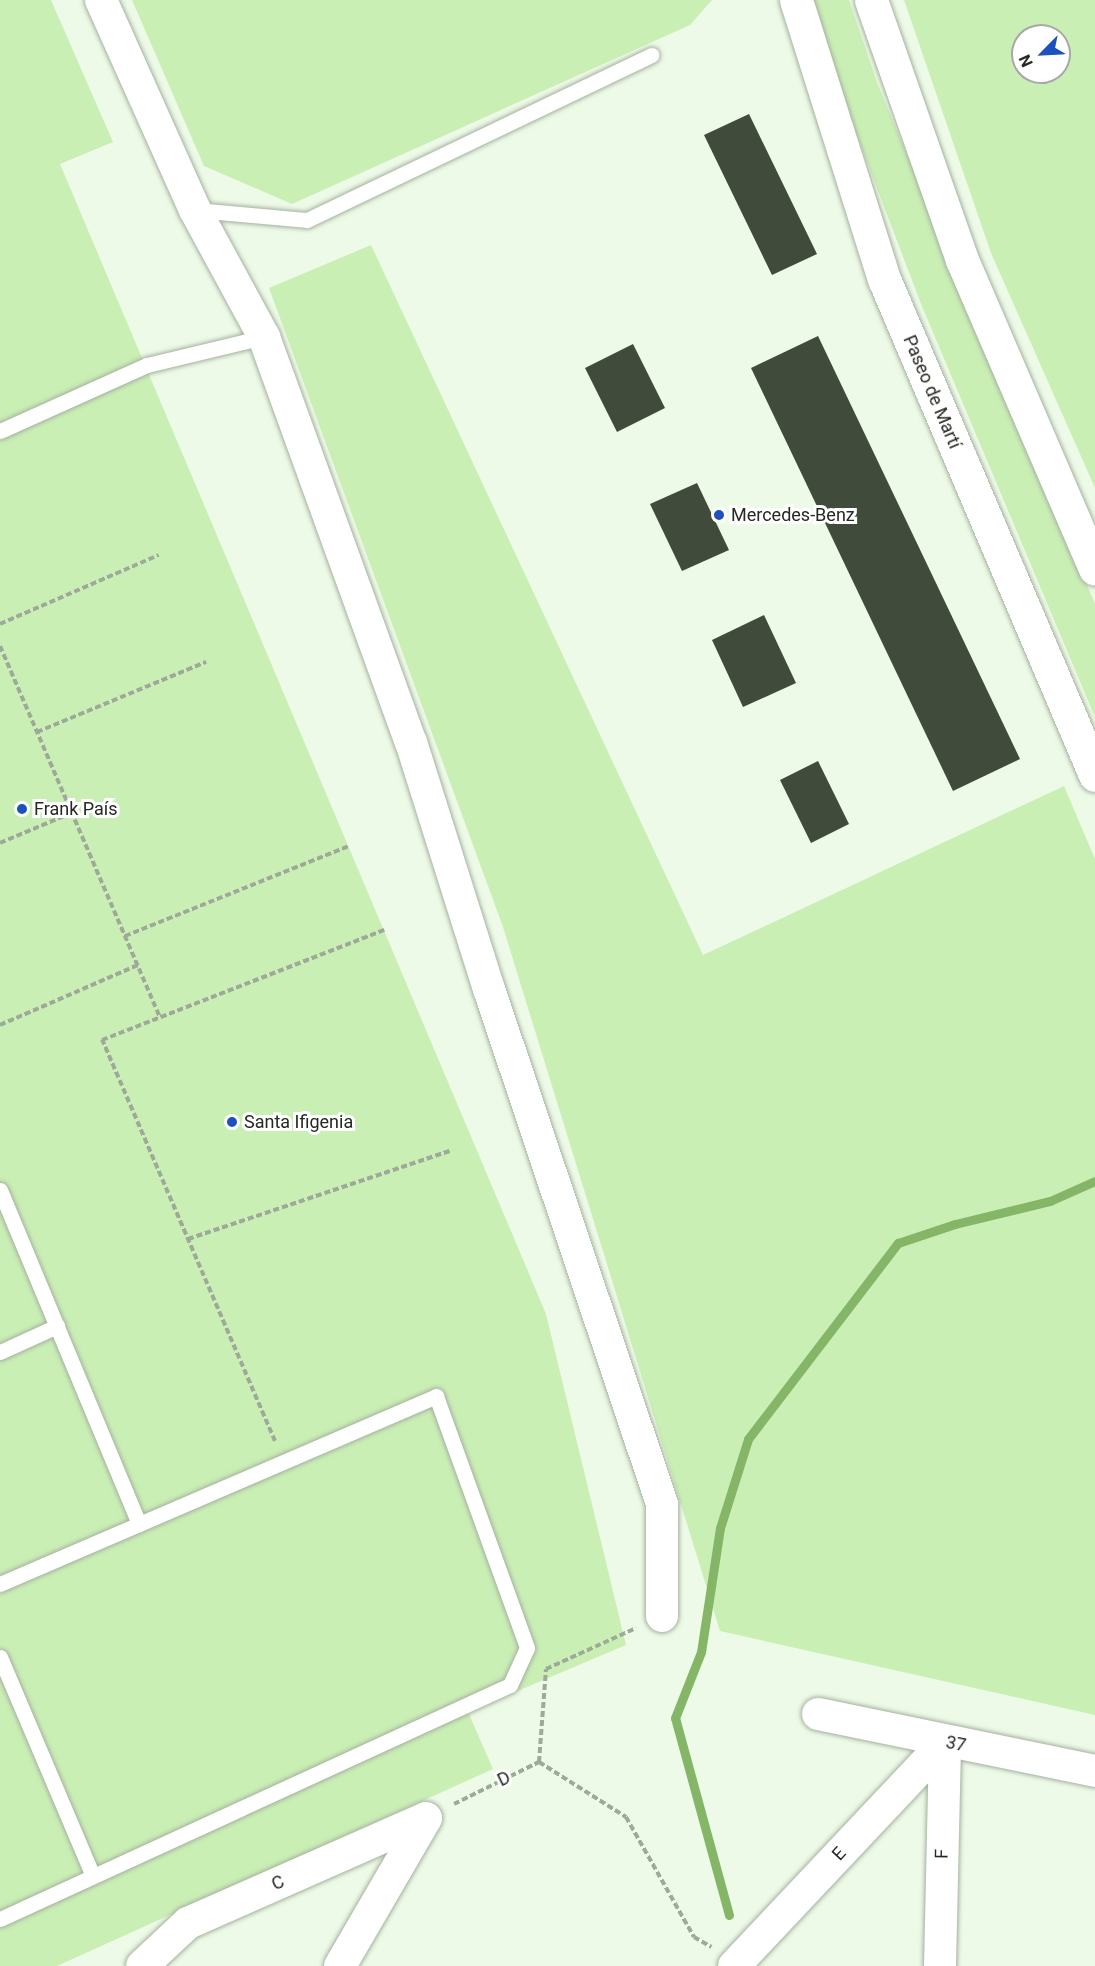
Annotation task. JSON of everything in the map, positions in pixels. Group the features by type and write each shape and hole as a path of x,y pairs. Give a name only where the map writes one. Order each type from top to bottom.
{"main road":[{"name":"Paseo de Martí","path":"796,0 884,279 1095,774"},
{"path":"871,0 962,260 1095,569"}],"street":[{"path":"101,0 195,210 264,337 411,742 489,989 662,1504 662,1616"},
{"name":"37","path":"818,1714 945,1742 1095,1771"},
{"name":"E","path":"740,1965 945,1742"},
{"name":"F","path":"940,1966 945,1742"},
{"path":"340,1966 426,1818"},
{"name":"C","path":"142,1966 189,1923 426,1818"}],"lane":[{"path":"195,210 307,220 652,55"},
{"path":"0,432 147,365 264,337"},
{"path":"0,1190 139,1524"},
{"path":"0,1352 57,1326"},
{"path":"0,1584 436,1396 527,1648 510,1685 0,1919"},
{"path":"0,1657 93,1876"}],"path":[{"path":"0,624 159,555"},
{"path":"0,646 160,1017"},
{"path":"37,732 206,663"},
{"path":"0,843 72,813"},
{"path":"125,936 349,846"},
{"path":"284,1462 102,1040 384,930"},
{"path":"0,1025 138,965"},
{"path":"188,1239 452,1150"},
{"path":"662,1616 546,1669 539,1762 626,1817 694,1937 740,1965"},
{"name":"D","path":"426,1818 539,1762"}],"green space":[{"name":"Santa Ifigenia","path":"0,0 51,0 113,142 60,164 546,1314 626,1645 468,1712 493,1769 57,1966 0,1966"},
{"path":"132,0 712,0 690,25 292,204 204,166"},
{"path":"813,0 849,0 878,85 1095,604 1095,717 921,304 842,96"},
{"path":"904,0 1095,0 1095,488 991,253"},
{"path":"371,245 703,955 1064,786 1095,859 1095,1715 720,1631 503,927 269,288"}],"building":[{"path":"749,114 817,254 772,275 704,135"},
{"path":"818,336 1020,759 953,791 751,368"},
{"path":"633,344 665,408 617,432 585,368"},
{"path":"697,483 729,550 682,571 650,504"},
{"path":"764,615 796,683 743,707 712,640"},
{"path":"818,761 849,824 811,843 780,780"}],"waterway":[{"path":"729,1915 675,1718 701,1652 720,1528 748,1439 898,1243 955,1224 1050,1201 1095,1181"}],"place":[{"name":"Mercedes-Benz","path":"719,515"},
{"name":"Frank País","path":"22,809"},
{"name":"Santa Ifigenia","path":"232,1122"}]}
